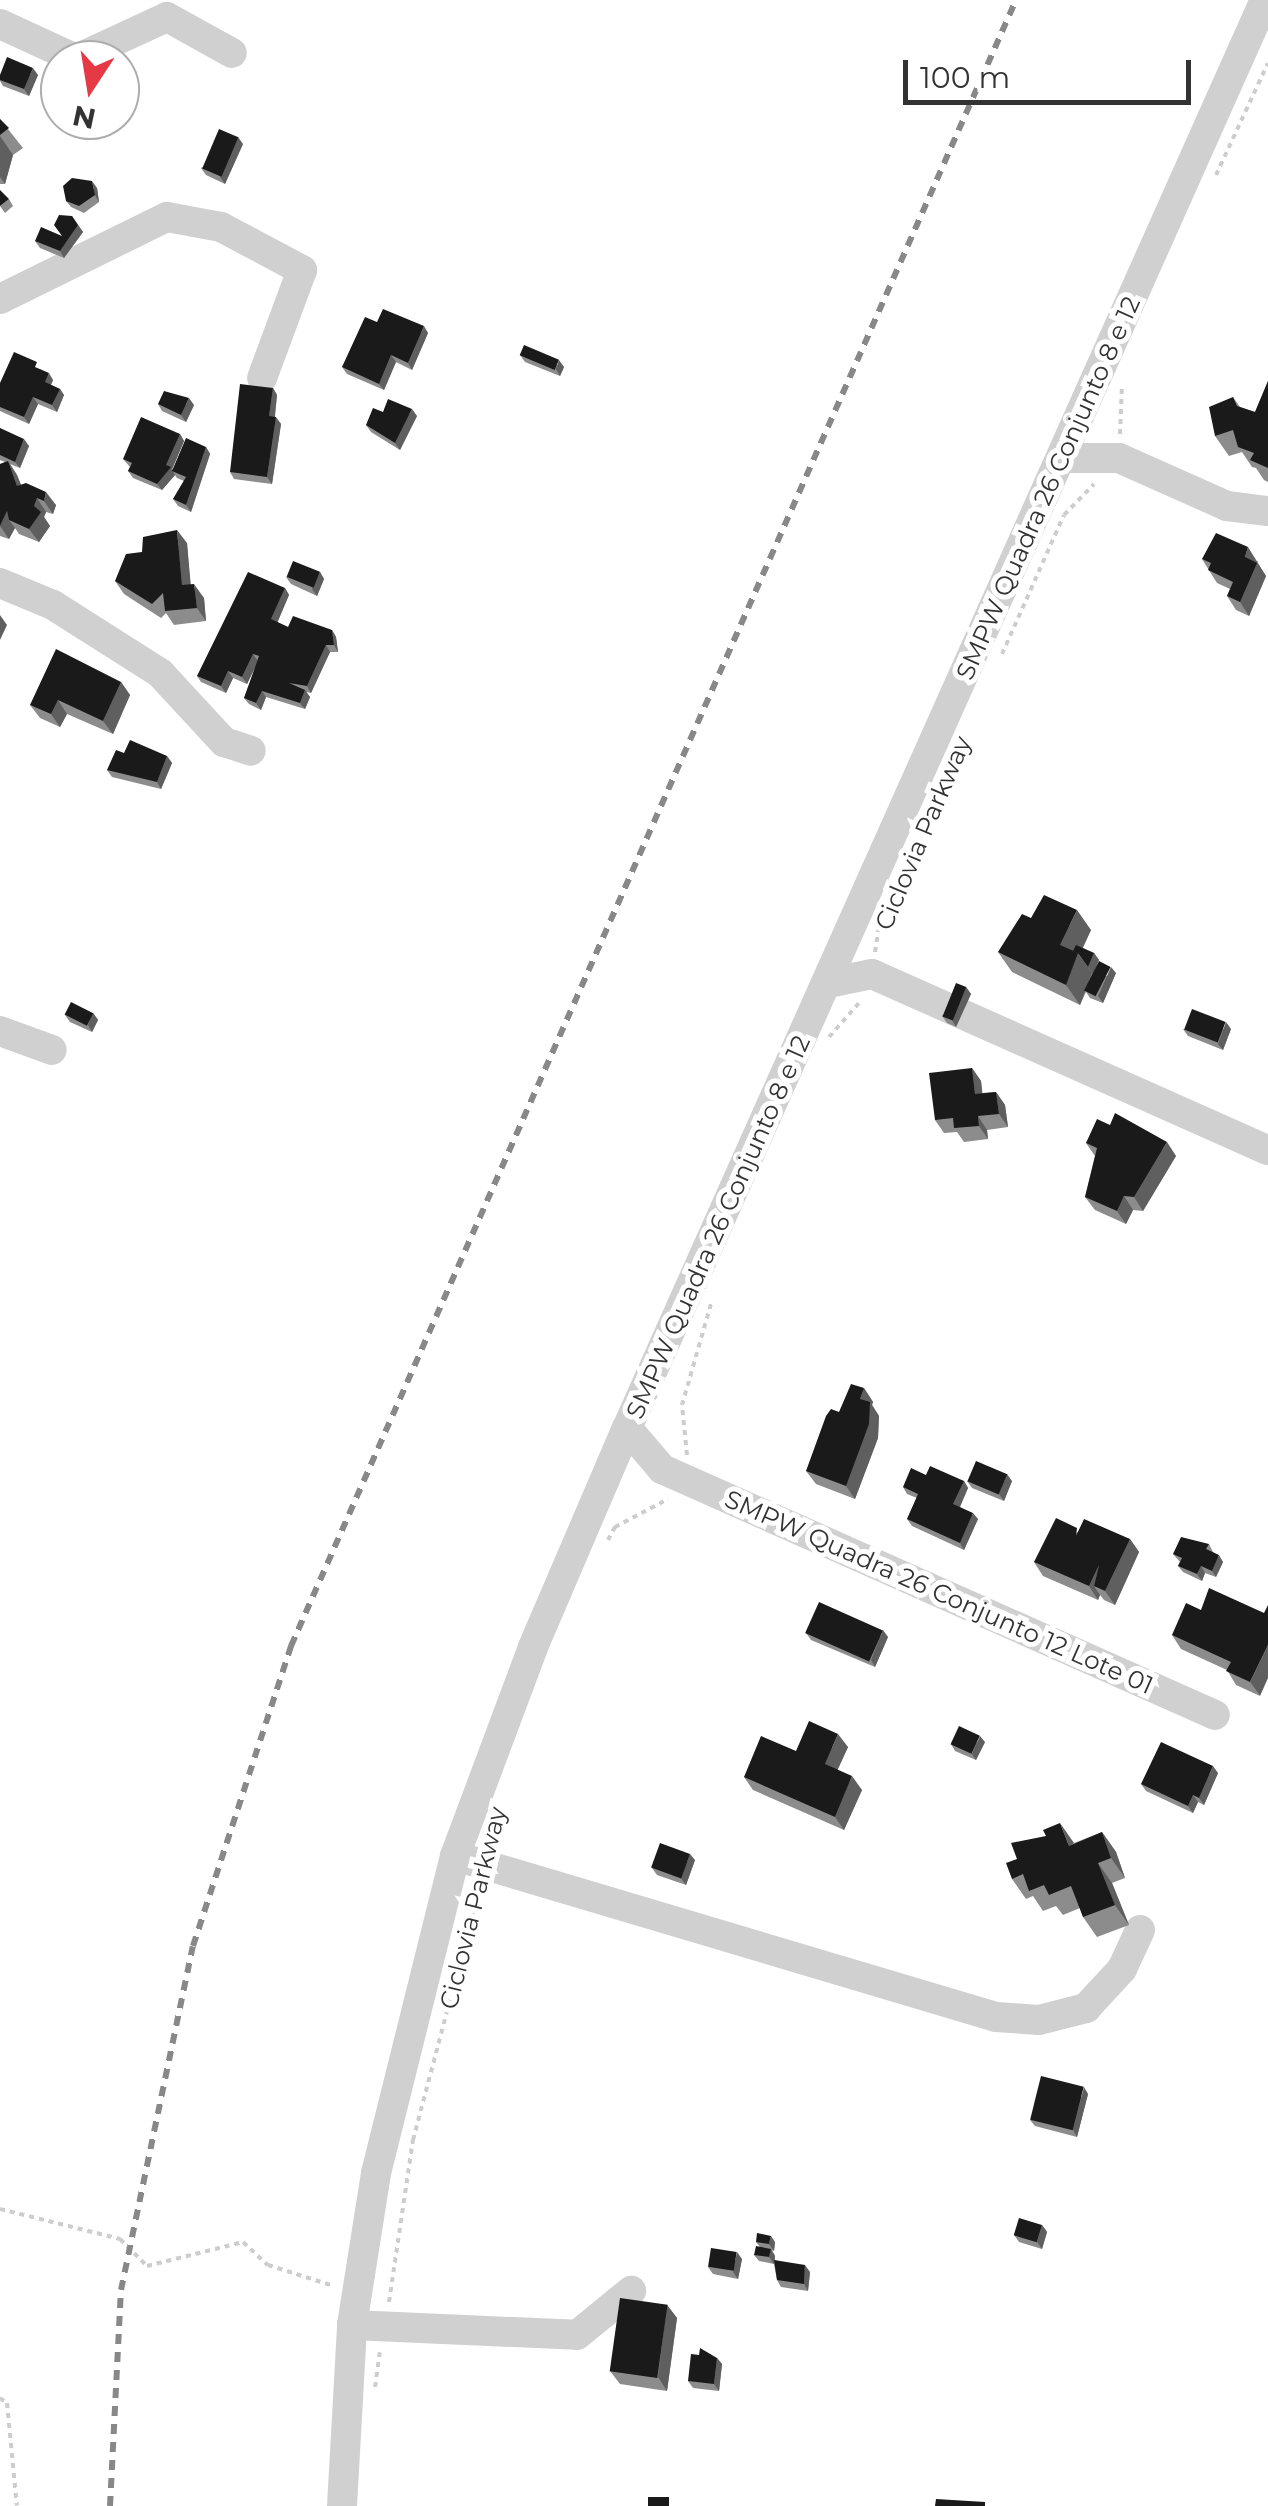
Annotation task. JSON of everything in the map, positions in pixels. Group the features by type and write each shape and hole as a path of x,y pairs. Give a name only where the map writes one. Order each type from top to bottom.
{"street":[{"name":"SMPW Quadra 26 Conjunto 8 e 12","path":"342,2506 354,2311 376,2174 469,1860 606,1475 828,983 866,925 1061,458 1265,0"},
{"path":"0,24 76,59 168,17 232,53"},
{"path":"0,299 167,217 222,227 302,270 262,378"},
{"path":"1080,416 1112,457"},
{"path":"1061,458 1112,457 1227,506 1268,511"},
{"path":"0,583 54,605 160,673 224,742 251,751"},
{"path":"866,925 871,974"},
{"path":"828,983 871,974 1268,1150"},
{"path":"0,1030 52,1050"},
{"name":"SMPW Quadra 26 Conjunto 12 Lote 01","path":"626,1428 672,1474 1215,1715"},
{"path":"606,1475 672,1474"},
{"path":"469,1860 996,2017 1039,2020 1086,2008 1122,1969 1140,1930"},
{"path":"354,2311 395,2328 577,2335 631,2291"}],"path":[{"path":"1212,184 1268,64"},
{"path":"1001,655 1064,515 1112,457 1123,373"},
{"name":"Ciclovia Parkway","path":"821,1046 863,999 871,974 866,925"},
{"path":"606,1544 614,1527 667,1501 672,1474 688,1452 682,1405 712,1297"},
{"name":"Ciclovia Parkway","path":"374,2394 377,2358 395,2328 388,2298 413,2140 469,1860"},
{"path":"0,2210 120,2239 147,2266 243,2242 268,2265 318,2278 354,2311"},
{"path":"0,2398 7,2403 17,2506"}],"building":[{"path":"7,57 33,68 24,89 0,80"},
{"path":"0,119 9,128 0,135"},
{"path":"219,129 238,137 222,177 202,169"},
{"path":"72,178 92,181 95,195 79,206 66,201 63,186"},
{"path":"0,190 9,199 0,206"},
{"path":"59,215 72,216 78,225 60,251 35,241 41,227 62,236 54,225"},
{"path":"383,309 424,326 408,363 391,355 379,384 342,367 365,317 377,322"},
{"path":"524,345 559,360 555,370 520,355"},
{"path":"14,352 37,362 35,367 49,373 45,382 60,389 52,405 33,397 24,417 0,407 0,383"},
{"path":"1268,381 1268,468 1250,460 1254,453 1238,447 1233,430 1215,436 1209,407 1233,397 1237,406 1255,412"},
{"path":"240,384 273,388 269,416 276,417 267,477 230,472"},
{"path":"164,391 189,398 181,415 158,404"},
{"path":"388,399 412,409 395,443 366,425 373,408 383,412"},
{"path":"141,417 180,434 166,465 171,467 157,484 128,471 132,463 123,459"},
{"path":"0,428 24,439 15,462 0,455"},
{"path":"186,438 206,447 186,505 173,499 186,477 172,471"},
{"path":"8,461 17,486 26,483 46,492 44,501 37,498 34,506 41,512 29,529 9,520 7,511 0,526 0,464"},
{"path":"177,530 182,585 194,584 197,608 165,611 163,593 152,604 115,581 126,554 142,552 143,537"},
{"path":"1216,533 1248,547 1245,557 1257,563 1240,602 1227,596 1233,582 1208,570 1211,563 1202,559"},
{"path":"293,561 320,572 314,588 287,577"},
{"path":"248,572 285,588 271,619 288,627 293,616 332,630 334,645 326,645 307,686 289,683 305,690 300,703 262,691 256,703 244,698 259,656 253,654 242,677 228,671 221,686 197,676"},
{"path":"56,649 121,682 103,721 58,700 51,714 30,705"},
{"path":"130,740 167,756 157,782 107,770 116,750 124,753"},
{"path":"1044,895 1077,910 1060,945 1078,953 1066,985 998,952 1022,914 1031,918"},
{"path":"1076,945 1094,953 1088,967 1073,951"},
{"path":"1099,961 1111,967 1096,996 1084,990"},
{"path":"956,983 966,987 953,1020 943,1016"},
{"path":"71,1002 93,1013 87,1026 65,1014"},
{"path":"1192,1009 1226,1022 1218,1042 1184,1030"},
{"path":"972,1068 975,1094 996,1092 999,1114 978,1116 979,1126 954,1128 953,1118 935,1120 929,1073"},
{"path":"1115,1113 1167,1142 1134,1197 1124,1196 1117,1211 1085,1197 1097,1148 1086,1143 1097,1119 1110,1125"},
{"path":"851,1384 864,1388 860,1399 870,1402 869,1424 846,1486 806,1471 826,1416 831,1409 839,1412"},
{"path":"976,1461 1007,1474 999,1495 967,1481"},
{"path":"930,1466 964,1481 953,1504 973,1513 960,1543 907,1519 918,1494 903,1487 911,1468 926,1475"},
{"path":"1056,1518 1077,1528 1076,1536 1084,1519 1130,1539 1105,1591 1094,1586 1099,1565 1089,1586 1034,1562"},
{"path":"1181,1537 1209,1544 1206,1549 1219,1555 1212,1571 1201,1566 1197,1574 1178,1566 1182,1558 1173,1554"},
{"path":"1209,1588 1264,1613 1268,1605 1268,1645 1250,1682 1226,1671 1231,1662 1172,1635 1186,1603 1201,1610"},
{"path":"819,1602 883,1630 869,1662 805,1633"},
{"path":"809,1721 838,1734 825,1764 852,1776 835,1817 744,1777 761,1736 796,1751"},
{"path":"959,1726 980,1736 971,1754 951,1744"},
{"path":"1161,1742 1213,1766 1199,1798 1193,1795 1188,1806 1141,1784"},
{"path":"1060,1823 1069,1846 1102,1832 1111,1858 1098,1863 1115,1905 1083,1917 1071,1886 1049,1895 1044,1885 1029,1891 1023,1874 1012,1879 1006,1863 1017,1859 1011,1843 1046,1836 1043,1830"},
{"path":"660,1843 690,1854 681,1878 651,1867"},
{"path":"1041,2076 1084,2087 1073,2130 1030,2120"},
{"path":"1019,2218 1042,2225 1037,2242 1014,2235"},
{"path":"757,2233 771,2236 769,2244 756,2242"},
{"path":"756,2246 771,2249 769,2257 754,2255"},
{"path":"711,2248 737,2252 734,2271 708,2267"},
{"path":"774,2260 805,2265 804,2284 777,2280"},
{"path":"620,2298 668,2305 657,2378 610,2371"},
{"path":"700,2348 717,2358 714,2384 688,2381 691,2354 699,2355"},
{"path":"648,2497 669,2497 669,2506 648,2506"},
{"path":"936,2499 985,2502 985,2506 935,2506"}],"railway":[{"path":"110,2506 121,2290 193,1946 291,1646 1016,0"}]}
